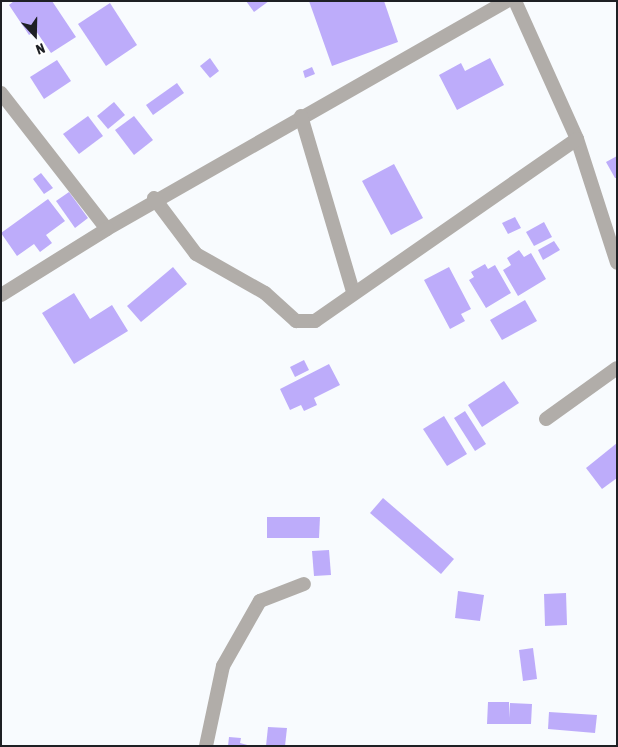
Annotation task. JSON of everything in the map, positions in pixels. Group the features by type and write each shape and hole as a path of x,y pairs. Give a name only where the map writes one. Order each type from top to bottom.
{"street":[{"path":"4,288 107,228 154,198 506,1"},
{"path":"515,1 577,139 617,263"},
{"path":"1,93 107,228"},
{"path":"301,116 353,292"},
{"path":"154,198 196,254 265,293 296,321 315,321 353,292 577,139"},
{"path":"546,418 617,368"},
{"path":"206,746 223,666 260,600 304,584"}],"building":[{"path":"14,1 52,1 76,37 51,53 36,31 29,35 9,5"},
{"path":"246,1 269,1 254,12"},
{"path":"309,1 384,1 398,42 332,66"},
{"path":"110,3 137,45 106,66 78,24"},
{"path":"210,58 219,71 210,78 200,66"},
{"path":"490,58 504,85 457,110 439,75 461,63 465,71"},
{"path":"57,60 71,81 44,99 30,77"},
{"path":"312,67 315,74 305,78 303,71"},
{"path":"177,83 184,93 153,115 146,105"},
{"path":"114,102 125,115 108,129 97,116"},
{"path":"88,116 103,136 79,154 63,134"},
{"path":"134,116 153,140 134,155 115,130"},
{"path":"617,156 617,178 615,178 606,162"},
{"path":"394,164 423,218 391,235 362,181"},
{"path":"41,173 53,188 44,194 33,179"},
{"path":"69,192 88,218 75,228 56,201"},
{"path":"48,199 65,221 46,235 52,243 40,252 34,244 17,256 1,233"},
{"path":"515,217 521,228 508,234 502,223"},
{"path":"544,222 552,237 534,246 526,232"},
{"path":"554,241 560,250 543,260 538,250"},
{"path":"519,250 524,257 531,253 546,279 518,296 503,270 511,265 507,258"},
{"path":"485,264 488,269 495,265 511,293 486,308 469,280 474,277 471,272"},
{"path":"173,267 187,284 141,322 127,306"},
{"path":"449,267 471,309 461,314 465,321 450,329 424,280"},
{"path":"74,293 90,319 112,305 128,331 74,364 42,313"},
{"path":"525,300 537,321 502,340 490,320"},
{"path":"304,360 309,370 295,377 290,367"},
{"path":"329,364 340,385 314,398 317,405 304,411 301,405 290,410 280,389"},
{"path":"504,381 519,403 482,427 468,405"},
{"path":"465,411 486,444 475,451 454,418"},
{"path":"444,416 467,454 447,466 423,429"},
{"path":"617,443 617,478 602,489 586,468"},
{"path":"383,498 454,559 441,574 370,513"},
{"path":"267,517 320,517 319,538 267,538"},
{"path":"329,550 331,575 314,576 312,551"},
{"path":"458,591 484,595 480,621 455,618"},
{"path":"566,593 567,625 545,626 544,594"},
{"path":"533,648 537,679 523,681 519,650"},
{"path":"488,702 509,702 509,718 510,703 532,704 531,724 487,724"},
{"path":"549,712 597,715 595,733 548,729"},
{"path":"268,727 287,728 285,746 266,746"},
{"path":"229,737 241,738 240,743 251,746 228,746"}]}
